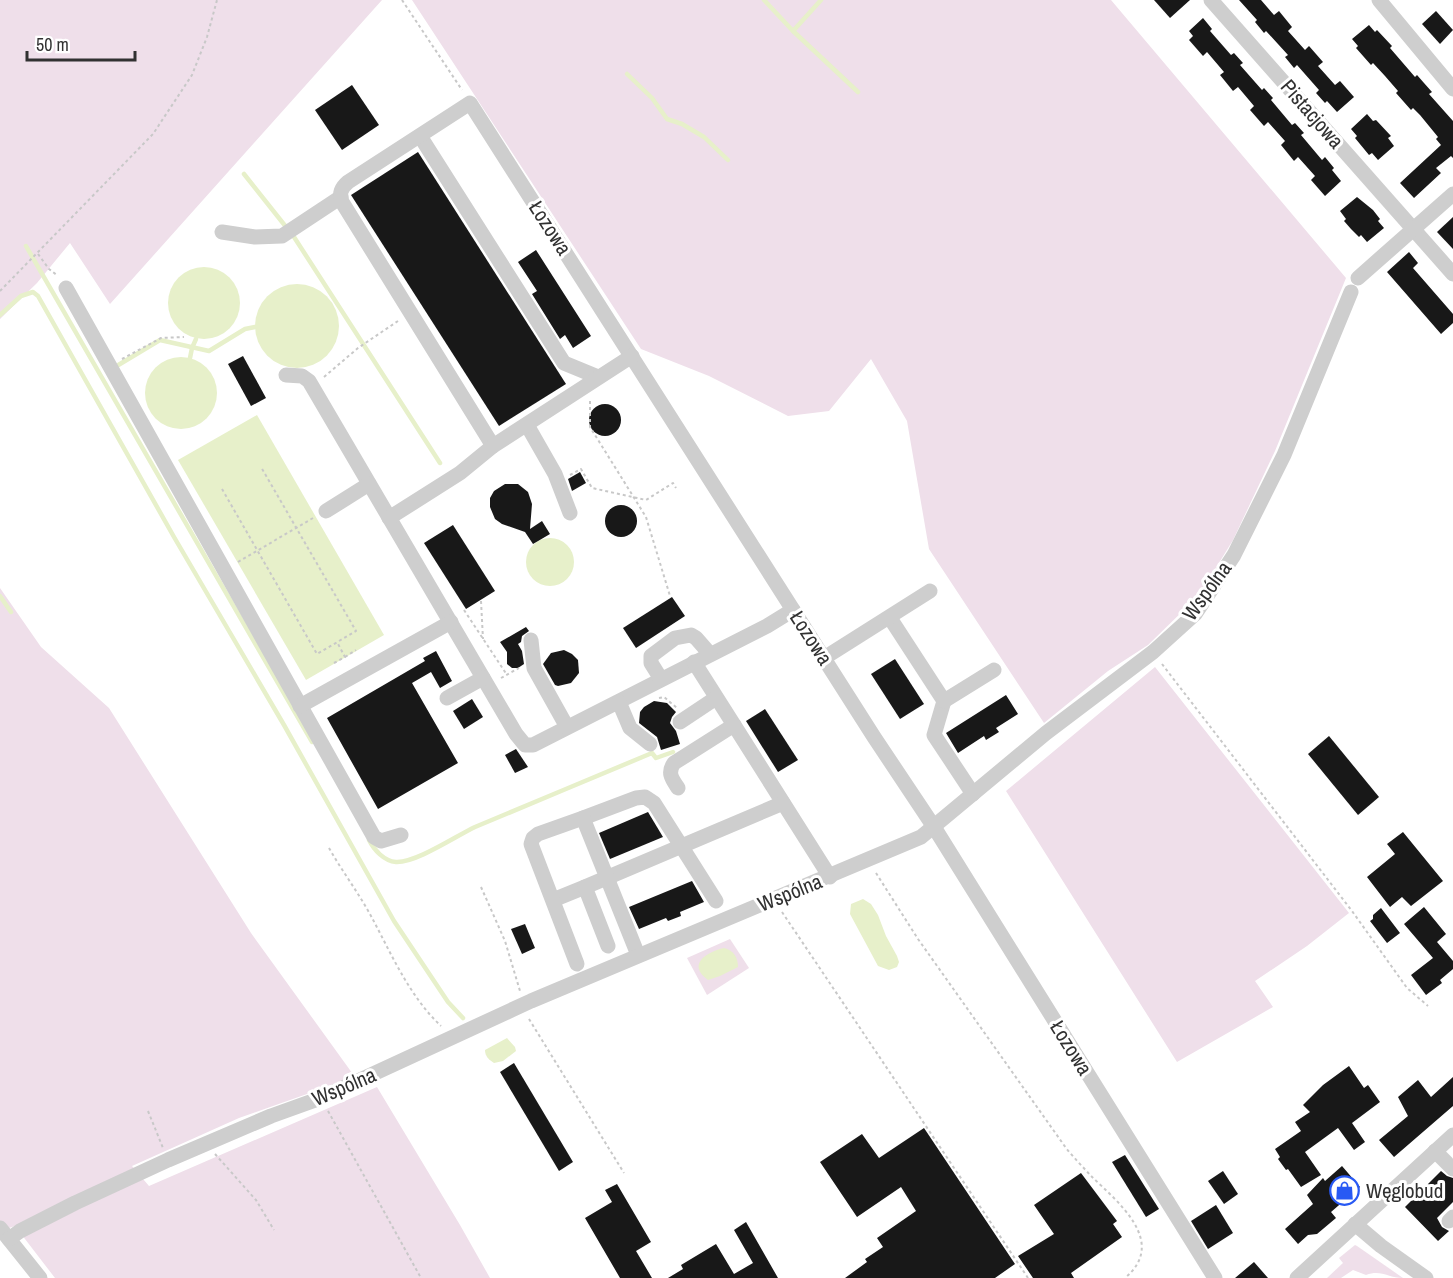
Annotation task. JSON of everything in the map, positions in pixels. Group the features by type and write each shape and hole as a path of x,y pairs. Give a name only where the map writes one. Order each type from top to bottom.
{"street":[{"name":"Pistacjowa","path":"1211,0 1453,274"},
{"path":"1379,0 1453,89"},
{"path":"470,103 348,182 342,188 341,197 493,446"},
{"name":"Łozowa","path":"470,103 934,827 1215,1278"},
{"path":"420,136 564,363 595,379"},
{"path":"1358,278 1453,194"},
{"path":"222,232 255,237 282,236 341,197"},
{"path":"63,283 374,837 381,841 401,835"},
{"name":"Wspólna","path":"4,1233 48,1217 206,1143 321,1098 524,1004 921,837 1047,733 1153,652 1195,614 1234,555 1284,455 1351,292"},
{"path":"389,518 460,473 493,446 632,356"},
{"path":"286,375 302,376 313,387 485,682 525,745 533,745 619,702 767,626 793,610"},
{"path":"527,425 557,481 570,513"},
{"path":"320,515 369,483"},
{"path":"824,658 930,591"},
{"path":"890,618 944,701"},
{"path":"300,706 451,622"},
{"path":"661,679 651,663 651,656 675,638 691,635 710,654"},
{"path":"531,640 534,668 567,727"},
{"path":"694,662 830,877"},
{"path":"973,794 934,735 944,701 994,670"},
{"path":"447,698 485,682"},
{"path":"679,715 716,698"},
{"path":"619,702 630,728 650,744"},
{"path":"678,788 670,777 670,769 674,764 734,725"},
{"path":"578,964 531,844 533,838 636,798 645,797 654,803 716,901"},
{"path":"553,900 783,802"},
{"path":"583,818 638,956"},
{"path":"585,887 608,946"},
{"path":"1297,1278 1453,1135"},
{"path":"1435,1151 1453,1169"},
{"path":"1355,1224 1426,1278"},
{"path":"4,1233 40,1278"}],"path":[{"path":"0,291 153,134 192,75 218,0"},
{"path":"402,0 470,103"},
{"path":"38,254 63,283"},
{"path":"313,387 358,348 410,312"},
{"path":"109,366 161,338 184,337"},
{"path":"595,379 588,419 590,427 646,517 670,596"},
{"path":"222,489 317,654 356,631 261,467"},
{"path":"557,481 581,469 592,488 646,500 673,483 676,488"},
{"path":"238,562 320,515"},
{"path":"481,601 483,639"},
{"path":"464,610 507,675"},
{"path":"337,642 345,657"},
{"path":"334,663 356,650"},
{"path":"1153,652 1352,911 1407,988 1428,1006"},
{"path":"485,682 507,675 534,661"},
{"path":"652,698 664,698 679,715"},
{"path":"329,848 366,907 409,987 431,1017 456,1035"},
{"path":"872,858 880,882 1029,1097 1075,1159 1126,1209 1134,1222 1142,1246 1141,1257 1125,1278"},
{"path":"482,887 505,941 524,1004 534,1028 624,1173"},
{"path":"775,899 1028,1278"},
{"path":"321,1098 421,1278"},
{"path":"148,1111 168,1160"},
{"path":"206,1143 251,1193 274,1230"}],"shaded area":[{"path":"0,0 382,0 110,304 70,243 37,283 0,319"},
{"path":"412,0 1111,0 1346,278 1275,451 1233,540 1206,584 1188,606 1148,645 1108,671 1044,723 929,549 907,421 871,359 829,411 788,416 709,376 641,349"},
{"path":"197,267 211,267 230,277 240,296 240,310 230,329 211,339 197,339 178,329 168,310 168,296 178,277"},
{"path":"297,284 313,287 332,303 339,326 336,342 320,361 297,368 281,365 262,349 255,326 258,310 274,291"},
{"path":"174,357 188,357 207,367 217,386 217,400 207,419 188,429 174,429 155,419 145,400 145,386 155,367"},
{"path":"257,415 384,635 306,680 178,460"},
{"path":"545,538 555,538 567,545 574,557 574,567 567,579 555,586 545,586 530,575 526,567 526,557 537,542"},
{"path":"0,588 41,647 109,708 251,933 355,1077 239,1118 132,1166 149,1186 377,1087 490,1278 55,1278 15,1226 0,1231"},
{"path":"1155,667 1349,913 1307,946 1255,981 1273,1007 1177,1062 1006,791"},
{"path":"863,899 871,904 878,915 897,956 899,962 897,967 889,970 878,966 850,914 851,904"},
{"path":"730,939 749,968 707,995 687,958"},
{"path":"724,948 734,954 738,967 708,980 699,969 701,960 711,952"},
{"path":"507,1038 516,1051 503,1061 494,1063 488,1058 485,1050"},
{"path":"1355,1245 1403,1278 1380,1273 1366,1275 1353,1270 1341,1278 1327,1278 1343,1263 1339,1258"}],"building":[{"path":"1154,0 1190,0 1170,18"},
{"path":"1239,0 1261,0 1274,15 1279,11 1292,27 1288,31 1305,50 1309,46 1323,62 1318,66 1335,85 1340,81 1354,97 1337,112 1327,101 1325,103 1316,93 1319,90 1297,65 1294,68 1285,57 1288,55 1266,31 1264,33 1255,22 1257,20"},
{"path":"1436,11 1453,30 1440,44 1422,24"},
{"path":"1203,18 1212,29 1210,31 1231,55 1234,53 1243,63 1240,65 1262,90 1264,88 1273,98 1271,100 1292,125 1295,123 1304,133 1301,135 1322,160 1325,157 1334,168 1332,170 1341,181 1325,196 1311,180 1315,176 1298,157 1294,161 1281,145 1285,141 1268,122 1264,126 1250,110 1254,106 1238,87 1233,91 1220,75 1224,72 1207,52 1203,56 1189,40 1193,36 1189,31"},
{"path":"1369,25 1392,46 1390,48 1415,77 1417,75 1432,92 1429,94 1453,121 1453,158 1451,156 1436,168 1441,173 1414,198 1400,183 1441,145 1436,139 1438,137 1420,115 1413,108 1411,110 1385,76 1373,63 1371,65 1356,48 1358,46 1352,39"},
{"path":"352,85 379,125 342,150 315,110"},
{"path":"1367,114 1391,136 1388,138 1394,146 1378,160 1372,153 1369,155 1355,138 1357,136 1351,129"},
{"path":"418,152 566,384 499,426 351,195"},
{"path":"1357,197 1373,210 1384,228 1367,242 1344,221 1346,219 1340,211"},
{"path":"1453,217 1453,249 1437,232"},
{"path":"536,250 591,336 573,348 565,335 560,339 532,294 537,291 518,262"},
{"path":"1409,252 1418,263 1413,268 1453,314 1453,323 1441,334 1387,272"},
{"path":"243,356 266,398 251,406 228,364"},
{"path":"605,404 616,409 621,420 616,431 605,436 594,431 589,420 594,409"},
{"path":"580,472 586,483 572,491 568,479"},
{"path":"505,484 518,484 528,492 532,504 530,529 542,521 550,534 533,544 525,532 502,524 495,519 490,507 490,498 494,491"},
{"path":"621,505 632,510 637,521 632,532 621,537 610,532 605,521 610,510"},
{"path":"453,525 495,591 466,609 424,543"},
{"path":"672,597 685,616 636,648 623,628"},
{"path":"526,627 529,631 522,636 518,644 522,651 524,664 518,668 512,668 507,664 507,652 500,642"},
{"path":"564,650 578,660 579,673 571,683 558,686 555,685 543,664 551,653"},
{"path":"436,651 452,681 440,688 431,672 412,683 458,763 378,809 327,718 425,661 423,658"},
{"path":"895,659 924,704 900,719 871,674"},
{"path":"1006,695 1018,714 996,728 999,732 986,740 984,736 958,753 946,733"},
{"path":"472,699 483,717 464,729 453,711"},
{"path":"654,701 667,703 676,712 670,723 676,731 680,744 661,750 657,737 639,723 640,712"},
{"path":"765,709 798,760 778,772 746,721"},
{"path":"1329,736 1379,797 1358,815 1308,754"},
{"path":"516,749 528,767 515,773 505,755"},
{"path":"648,812 663,837 610,859 599,833"},
{"path":"1403,832 1443,881 1411,906 1402,897 1390,907 1367,877 1395,854 1387,844"},
{"path":"692,881 704,902 680,912 681,916 668,921 666,918 639,929 629,907"},
{"path":"1424,907 1446,934 1437,942 1453,961 1453,969 1440,980 1442,983 1426,995 1411,975 1433,958 1404,924"},
{"path":"1381,908 1400,933 1387,943 1370,921"},
{"path":"525,924 535,948 522,954 511,929"},
{"path":"514,1063 573,1162 559,1171 500,1072"},
{"path":"1349,1066 1364,1088 1368,1085 1380,1102 1352,1123 1365,1142 1354,1150 1338,1128 1305,1152 1321,1175 1301,1187 1278,1159 1280,1157 1275,1149 1301,1131 1295,1122 1310,1112 1303,1105 1323,1085"},
{"path":"1453,1077 1453,1106 1394,1157 1379,1140 1408,1116 1398,1097 1418,1080 1431,1097"},
{"path":"924,1128 1015,1264 995,1278 845,1278 867,1262 865,1259 883,1247 877,1238 916,1211 901,1187 857,1217 820,1162 862,1134 879,1158"},
{"path":"1125,1155 1159,1209 1146,1217 1112,1162"},
{"path":"1342,1166 1360,1187 1331,1212 1336,1218 1317,1234 1308,1235 1298,1244 1285,1229 1313,1204 1307,1195 1323,1178 1325,1181"},
{"path":"1223,1171 1238,1194 1224,1204 1208,1181"},
{"path":"1441,1171 1453,1178 1453,1202 1437,1218 1442,1227 1449,1231 1438,1241 1405,1207"},
{"path":"1081,1173 1117,1221 1113,1224 1122,1237 1071,1273 1074,1278 1033,1278 1018,1256 1054,1234 1034,1205"},
{"path":"617,1184 651,1242 636,1251 652,1278 620,1278 585,1218 612,1202 605,1190"},
{"path":"1216,1205 1233,1233 1208,1249 1191,1221"},
{"path":"746,1222 778,1278 668,1278 683,1269 681,1265 716,1244 734,1274 753,1263 734,1230"},
{"path":"1254,1262 1268,1278 1235,1278"}],"waterway":[{"path":"764,0 793,31"},
{"path":"821,0 793,31 858,92"},
{"path":"627,74 652,98 667,119 682,124 704,137 728,160"},
{"path":"244,174 294,237 440,463"},
{"path":"26,246 312,742"},
{"path":"0,315 21,296 33,292 38,296 394,921 448,1002 463,1018"},
{"path":"115,367 160,340 209,351 245,329 255,327"},
{"path":"190,358 196,339"},
{"path":"0,596 11,612"},
{"path":"369,840 384,857 396,862 404,861 425,854 475,827 652,753 656,758 673,752"}],"place":[{"name":"Węglobud","path":"1345,1191"}]}
